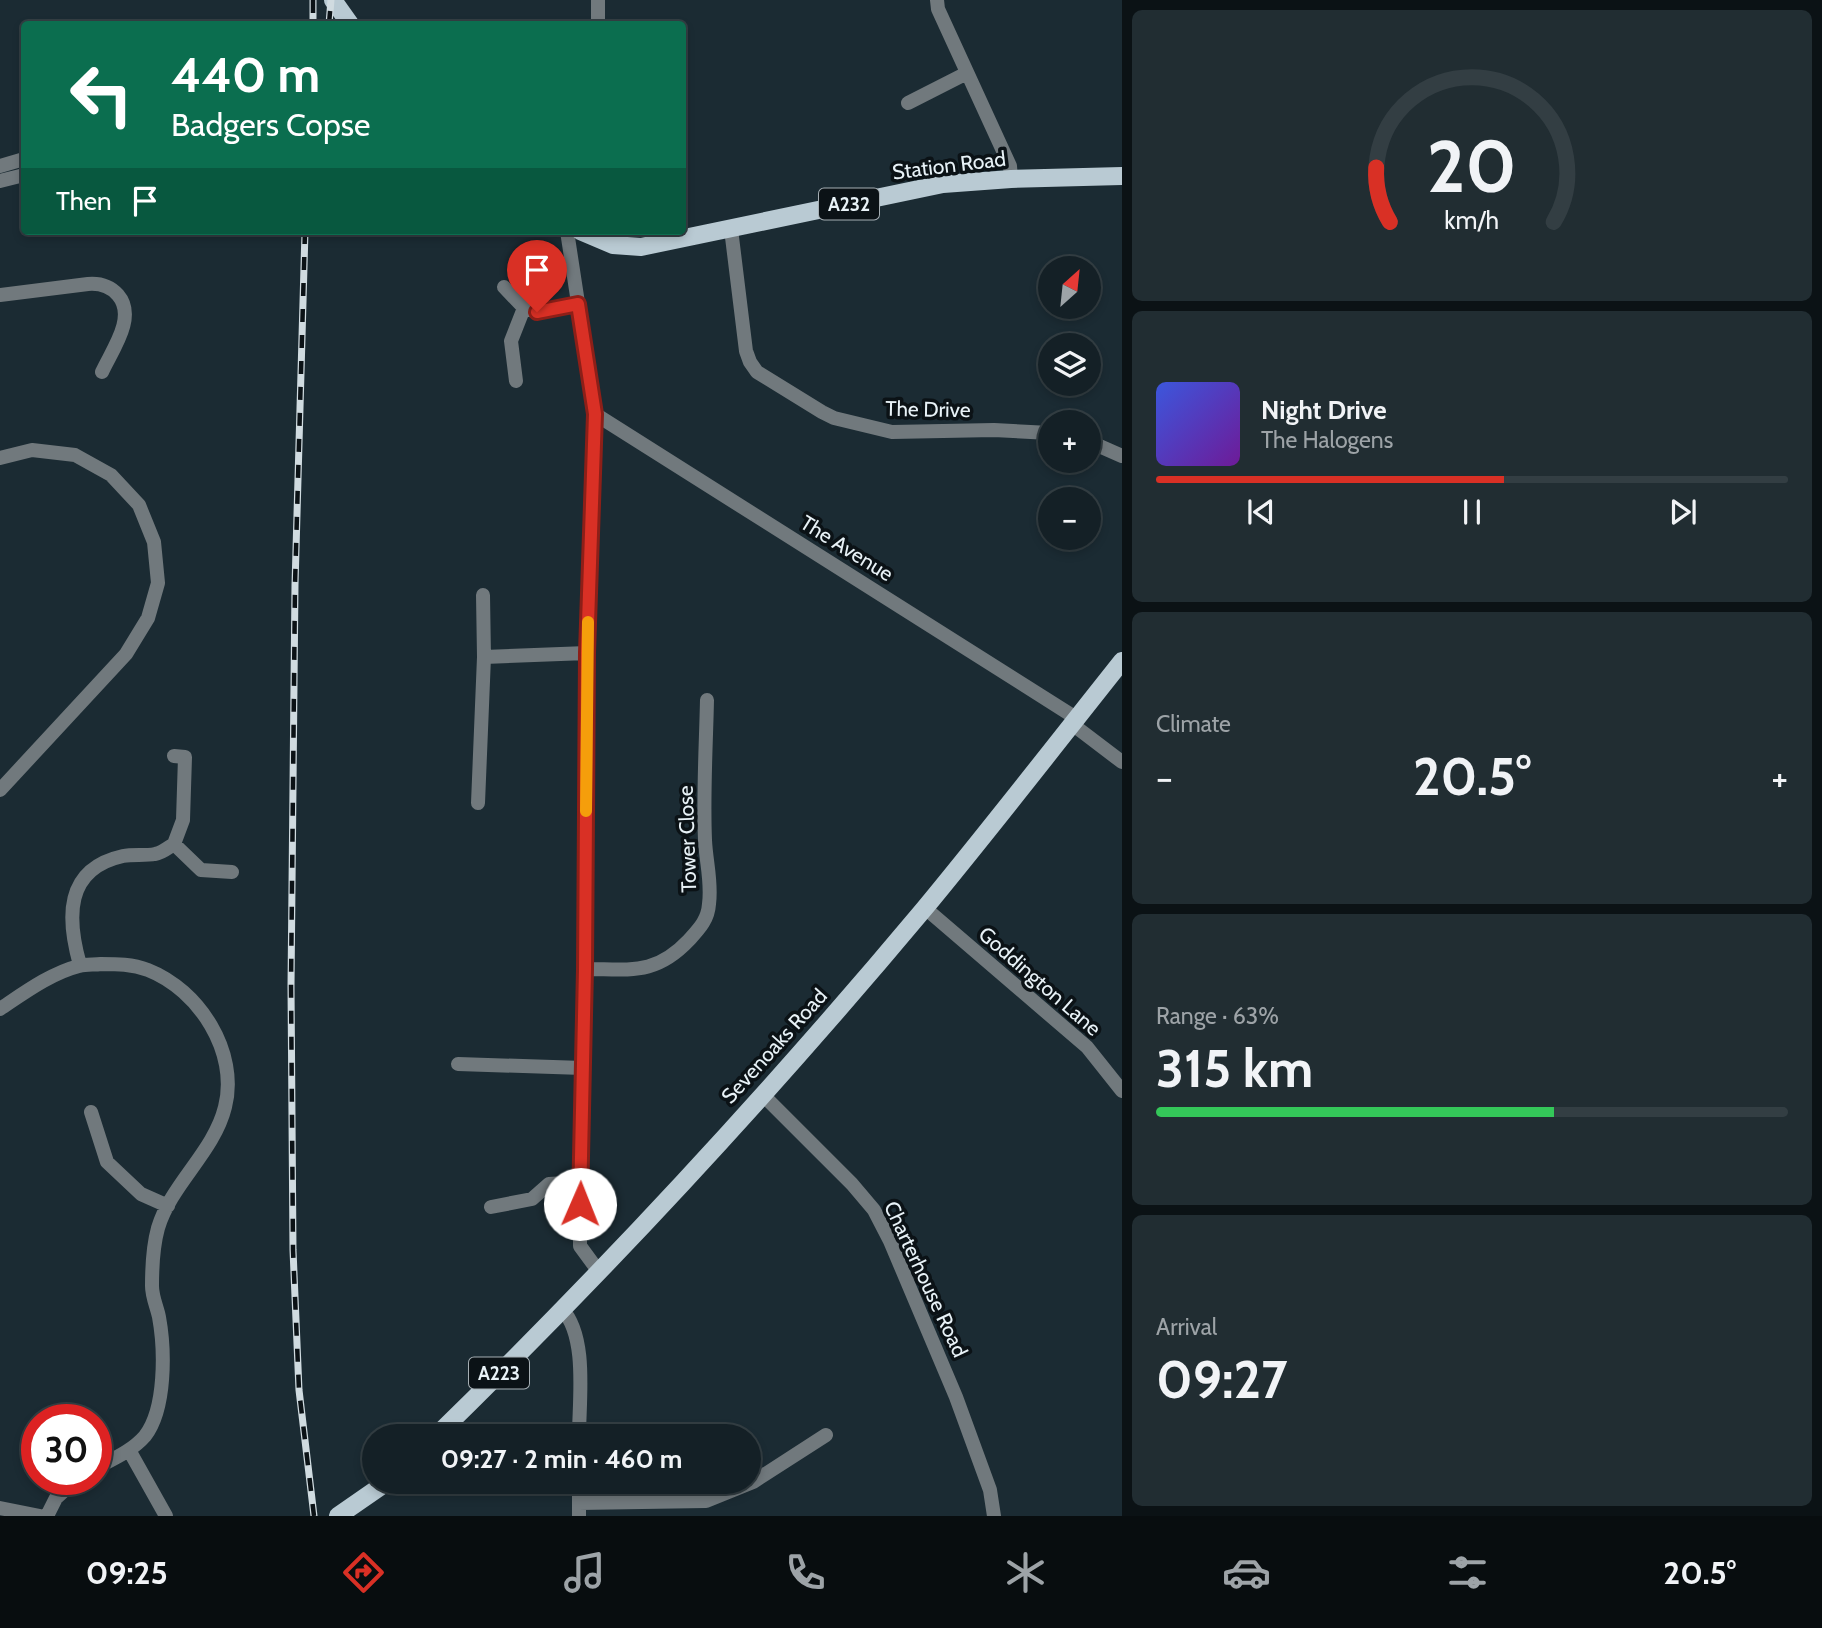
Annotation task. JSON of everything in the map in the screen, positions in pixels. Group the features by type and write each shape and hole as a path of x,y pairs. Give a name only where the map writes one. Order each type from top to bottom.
{"main road":[{"path":"334,1 349,21"},
{"name":"Station Road","path":"592,235 622,247 641,247 919,188 1011,179 1122,176"},
{"name":"Sevenoaks Road","path":"448,1424 599,1272 762,1094 925,908 1122,661"},
{"path":"338,1516 370,1494"}],"street":[{"path":"598,0 598,21"},
{"path":"937,0 938,9 1010,166 1011,179"},
{"path":"908,103 967,73"},
{"path":"0,166 21,160"},
{"path":"0,181 21,176"},
{"name":"The Drive","path":"731,229 746,351 757,372 834,418 891,432 994,430 1038,432"},
{"path":"568,235 595,414 587,653 580,1247 599,1272"},
{"path":"0,295 88,284 111,289 124,305 125,320 102,372"},
{"path":"504,287 524,308 537,312 578,304"},
{"path":"516,381 511,341 524,308"},
{"name":"The Avenue","path":"595,414 1074,721 1122,762"},
{"path":"1101,447 1122,456"},
{"path":"0,458 32,450 75,455 110,474 139,505 154,542 158,583 148,618 126,654 0,790"},
{"path":"478,803 484,657 483,595"},
{"path":"484,657 587,653"},
{"name":"Tower Close","path":"585,969 640,969 664,962 680,950 705,922 710,890 705,837 707,700"},
{"path":"80,965 72,936 71,908 77,890 87,876 102,863 124,856 157,854 174,844 183,820 185,757 174,756"},
{"path":"174,844 201,870 232,872"},
{"name":"Goddington Lane","path":"925,908 1087,1047 1122,1091"},
{"path":"0,1009 39,984 80,965 122,964 148,971 174,986 198,1006 212,1027 227,1069 228,1088 219,1125 168,1206 154,1248 152,1289 159,1316 164,1359 156,1416 145,1436 129,1450 112,1459"},
{"path":"458,1064 583,1068"},
{"name":"Charterhouse Road","path":"762,1094 852,1184 874,1210 890,1241 956,1397 990,1490 994,1516"},
{"path":"91,1112 107,1162 141,1194 168,1206"},
{"path":"491,1207 532,1199 549,1184 580,1182"},
{"path":"562,1309 575,1328 579,1351 579,1424"},
{"path":"579,1510 706,1501 753,1482 826,1435"},
{"path":"129,1450 166,1516"},
{"path":"47,1516 59,1495"},
{"path":"0,1508 40,1516"}],"railway":[{"path":"313,0 313,21"},
{"path":"329,21 331,0"},
{"path":"305,235 295,585 291,986 293,1250 299,1390 314,1516"}],"slow traffic":[{"path":"586,811 588,622"}],"route":[{"path":"537,312 578,304 595,414 587,653 580,1204"}]}
